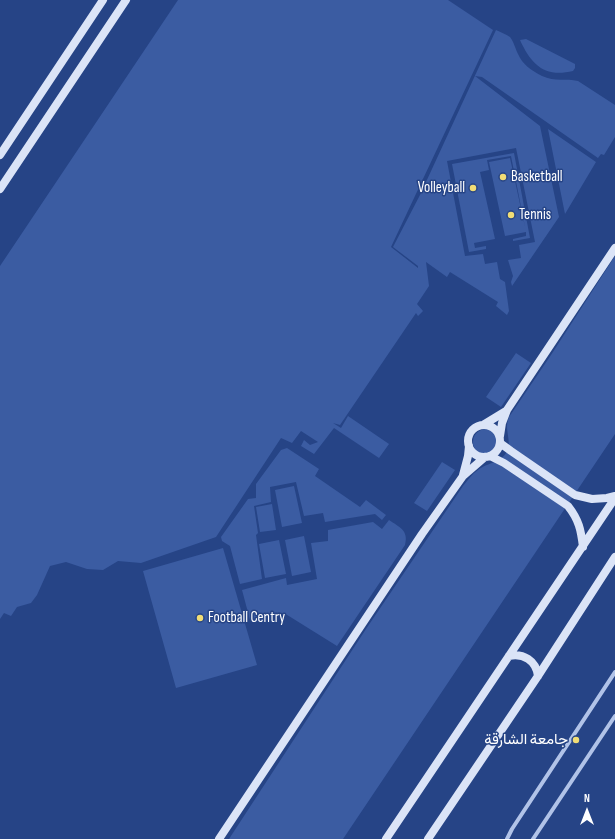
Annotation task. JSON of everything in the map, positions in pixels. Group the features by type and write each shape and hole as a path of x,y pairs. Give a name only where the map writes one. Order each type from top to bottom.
{"street":[{"path":"0,155 103,0"},
{"path":"0,189 126,0"},
{"path":"219,839 422,534 463,476 497,450 506,410 615,248"},
{"path":"463,476 468,456 469,434 472,429 483,425 506,410"},
{"path":"483,425 493,428 511,452 567,490 584,498 592,499 615,497"},
{"path":"469,446 475,454 488,456 504,463 568,506 575,516 581,530 583,547"},
{"path":"560,500 567,490"},
{"path":"386,839 583,547 615,497"},
{"path":"428,839 538,676 615,557"},
{"path":"604,572 615,568"},
{"path":"509,656 518,655 526,658 533,663 538,676"},
{"path":"507,839 512,829 615,672"},
{"path":"533,839 615,716"}],"shaded area":[{"path":"178,0 448,0 493,30 391,247 418,268 418,266 393,247 420,195 496,30 510,37 522,61 535,72 551,79 578,81 615,105 615,137 604,155 601,154 598,158 482,77 475,76 540,126 559,217 512,286 511,282 513,276 508,260 521,258 519,245 535,242 516,148 447,161 465,256 483,254 485,264 497,262 500,279 505,282 509,311 507,315 496,306 498,302 450,272 447,277 426,262 429,286 417,304 423,311 418,316 416,313 340,425 333,423 341,428 348,416 389,444 379,458 334,428 314,454 301,446 304,440 310,445 318,442 301,431 292,443 281,438 216,537 141,563 118,561 103,570 87,569 66,562 50,566 37,595 31,603 17,607 11,616 4,613 0,619 0,266"},
{"path":"526,39 575,64 575,68 573,71 563,73 546,71 534,62 524,49 520,40"},
{"path":"548,129 596,162 565,214"},
{"path":"514,153 530,238 513,241 513,239 526,236 526,232 505,236 489,162 510,158 525,227 511,156 487,160 489,170 480,172 495,239 474,243 475,248 486,246 486,249 469,252 452,164"},
{"path":"615,256 615,434 343,839 229,839 366,629 463,486 470,477 482,467 499,460 506,454 509,446 507,423 509,417"},
{"path":"516,353 531,363 501,407 486,397"},
{"path":"486,429 495,433 499,442 495,451 486,455 477,451 473,442 477,433"},
{"path":"287,448 319,469 315,476 360,507 366,500 386,515 382,520 375,514 325,522 323,513 304,516 296,482 270,487 271,502 254,506 262,579 240,584 230,546 222,541 221,537 248,499 256,498 256,484 281,450"},
{"path":"442,462 455,470 427,511 414,503"},
{"path":"294,486 302,523 282,527 275,490"},
{"path":"272,504 276,530 260,532 256,507"},
{"path":"389,520 400,527 404,532 406,536 405,545 337,646 284,613 278,613 250,620 242,590 286,578 287,585 317,579 311,543 328,541 328,530 373,522 382,529"},
{"path":"304,536 311,572 292,576 285,540"},
{"path":"279,540 286,574 265,578 259,544"},
{"name":"Football Centry","path":"223,548 257,665 176,688 143,571"}],"place":[{"name":"Basketball","path":"503,177"},
{"name":"Volleyball","path":"473,188"},
{"name":"Tennis","path":"511,215"},
{"name":"Football Centry","path":"200,618"},
{"name":"جامعة الشارقة","path":"576,740"}]}
